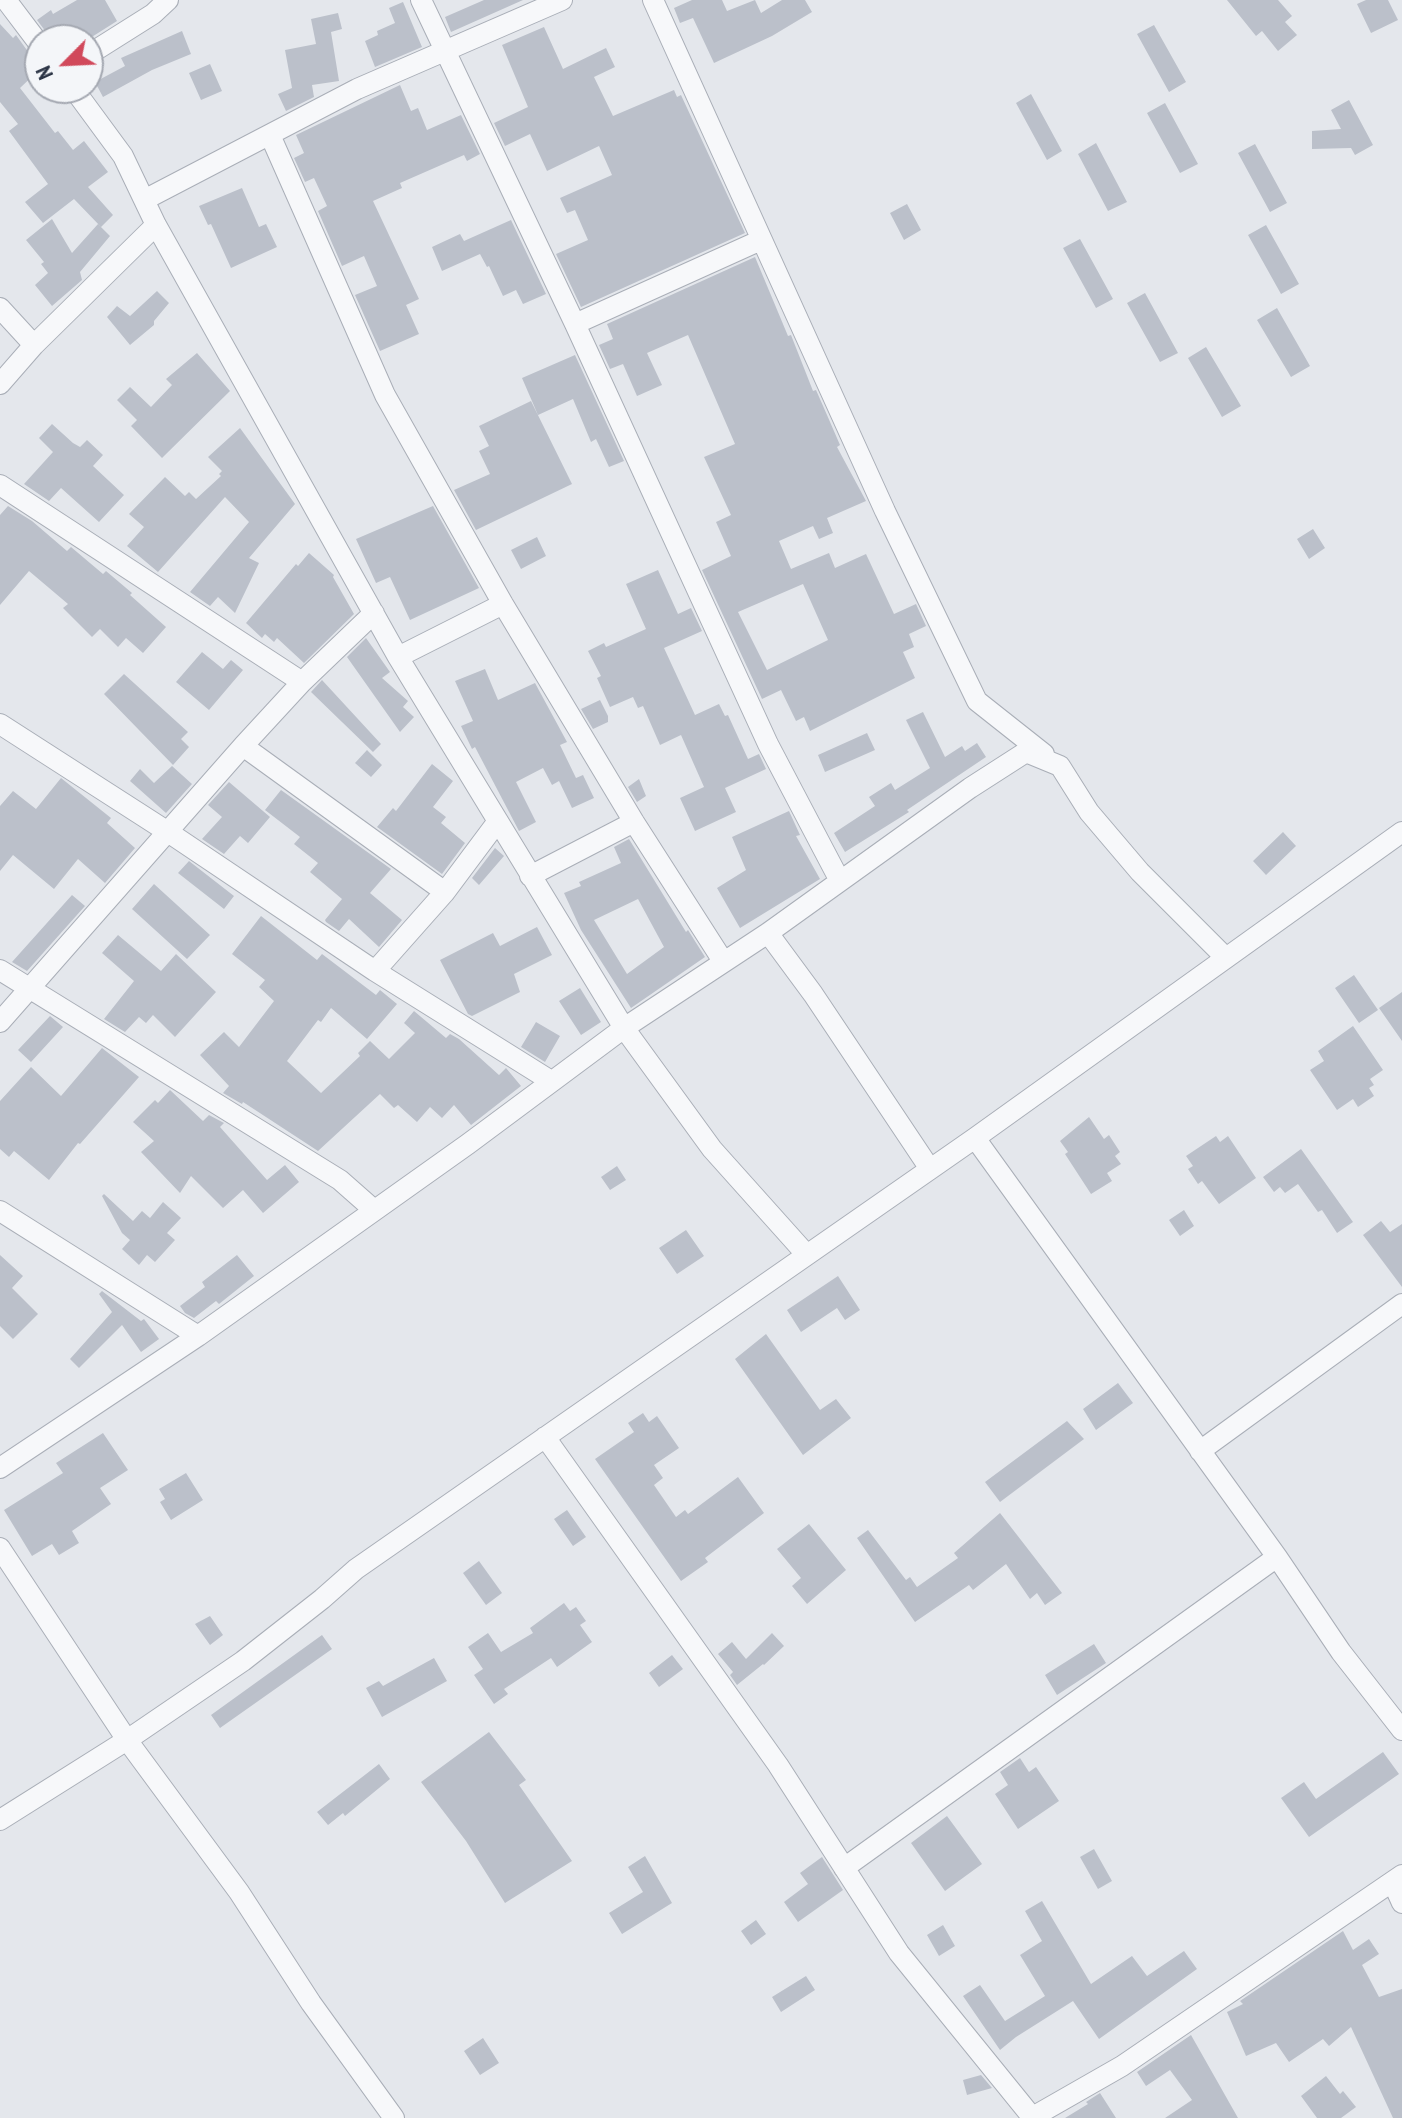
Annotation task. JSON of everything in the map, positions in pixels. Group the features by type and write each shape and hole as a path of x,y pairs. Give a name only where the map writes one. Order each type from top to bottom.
{"street":[{"path":"6,0 24,24"},
{"path":"104,45 153,14 168,0"},
{"path":"421,0 575,324 768,744 840,881"},
{"path":"144,200 357,89 562,0"},
{"path":"653,0 885,511 977,701 1060,766 1089,812 1140,872 1226,958"},
{"path":"85,104 123,156 156,225 398,657 624,1028 712,1149 806,1254"},
{"path":"270,135 385,395 503,604 634,822 723,961"},
{"path":"0,384 34,345 156,225"},
{"path":"575,324 761,240"},
{"path":"0,308 34,345"},
{"path":"0,485 302,682"},
{"path":"398,657 503,604"},
{"path":"0,1022 243,746 302,682 374,613"},
{"path":"0,724 375,971 551,1081"},
{"path":"243,746 445,892"},
{"path":"0,1468 198,1336 468,1144 624,1028 768,933 970,788 1026,752 1060,766"},
{"path":"375,971 445,892 498,821"},
{"path":"530,876 634,822"},
{"path":"0,1820 127,1740 243,1661 356,1569 975,1138 1402,832"},
{"path":"768,933 830,1019 930,1169"},
{"path":"0,970 340,1180 374,1210"},
{"path":"975,1138 1277,1557 1341,1652 1402,1730"},
{"path":"0,1211 198,1336"},
{"path":"1200,1451 1402,1304"},
{"path":"545,1437 778,1765 899,1953 1032,2118 1122,2066 1397,1879 1402,1903"},
{"path":"0,1549 127,1740 239,1892 311,2003 394,2118"},
{"path":"844,1868 1277,1557"}],"building":[{"path":"77,0 105,0 117,21 104,29 104,24 40,24 37,20 51,10 53,14"},
{"path":"484,0 523,0 451,32 445,17"},
{"path":"692,0 722,0 727,11 755,0 761,13 782,0 805,0 812,12 772,36 714,63 693,18 680,23 674,8"},
{"path":"1227,0 1278,0 1292,16 1285,22 1297,35 1278,51 1262,31 1256,36"},
{"path":"1366,0 1388,0 1398,20 1371,33 1357,4"},
{"path":"403,2 422,47 375,67 365,41 378,35 377,31 395,23 389,8"},
{"path":"338,13 342,29 331,32 339,81 312,85 314,97 286,111 278,94 292,88 285,50 316,44 311,19"},
{"path":"0,24 13,38 16,35 24,46 24,84 20,88 24,93 24,104 32,104 73,150 84,141 108,172 88,187 113,215 101,227 74,199 43,223 25,202 48,184 9,131 18,124 0,102"},
{"path":"1154,25 1186,82 1169,92 1137,34"},
{"path":"544,27 563,69 606,48 615,67 594,77 613,116 674,90 677,97 681,95 745,233 581,307 556,254 588,240 575,210 567,213 560,198 612,175 599,146 547,171 530,134 505,146 494,123 528,107 502,45"},
{"path":"182,31 191,54 152,70 104,96 104,77 125,66 121,58"},
{"path":"210,64 222,91 201,100 189,73"},
{"path":"400,85 411,111 418,108 427,130 461,115 480,154 467,161 464,155 400,183 402,188 373,201 419,299 406,305 419,334 380,351 355,295 377,286 364,256 342,266 318,211 327,206 314,178 305,182 294,158 304,153 296,135"},
{"path":"1031,94 1062,151 1047,160 1016,103"},
{"path":"1349,100 1373,145 1355,155 1351,148 1312,149 1312,131 1341,129 1331,110"},
{"path":"1165,103 1198,164 1180,173 1147,113"},
{"path":"1096,143 1127,202 1108,211 1078,154"},
{"path":"1255,144 1287,203 1270,212 1238,153"},
{"path":"242,188 259,227 266,224 277,247 231,268 211,224 208,225 199,206"},
{"path":"907,204 921,230 904,240 890,213"},
{"path":"52,219 72,253 98,224 110,236 80,272 82,280 52,306 35,285 48,273 41,264 44,262 26,240"},
{"path":"511,220 546,294 523,304 516,290 503,296 480,254 442,271 432,247 460,234 464,241"},
{"path":"1266,225 1299,284 1281,294 1248,235"},
{"path":"1080,239 1113,299 1096,308 1063,248"},
{"path":"755,257 788,336 791,335 813,391 816,390 840,445 837,447 866,501 827,518 833,533 819,539 813,526 779,541 791,569 829,553 835,568 866,554 894,614 916,604 926,626 909,634 914,647 903,652 915,678 810,731 804,717 796,721 781,690 762,699 702,570 731,556 716,522 731,515 704,457 735,444 688,335 647,353 662,385 637,396 623,364 610,369 599,345 613,339 607,324","holes":["803,584 828,640 767,670 738,612"]},
{"path":"157,291 169,303 154,325 130,345 107,317 117,306 130,316"},
{"path":"1145,293 1178,353 1160,362 1127,303"},
{"path":"1277,308 1310,366 1291,377 1257,320"},
{"path":"1206,347 1241,406 1222,417 1188,358"},
{"path":"197,353 230,391 162,458 131,426 137,420 117,400 130,387 151,407 172,385 166,379"},
{"path":"575,355 624,461 609,467 596,439 591,442 573,399 538,415 522,378"},
{"path":"531,401 572,484 476,530 454,490 490,474 479,451 489,446 479,426"},
{"path":"52,424 73,443 80,447 87,440 103,455 93,466 124,495 99,522 61,488 49,501 24,484 53,452 39,438"},
{"path":"240,428 295,504 249,558 259,563 235,613 218,597 210,606 190,592 249,522 225,497 158,572 127,546 144,527 129,514 165,477 185,496 189,492 196,499 221,476 222,471 208,457"},
{"path":"8,506 32,521 67,551 71,547 103,574 106,571 166,627 143,653 126,638 118,647 100,629 92,637 63,608 68,604 29,571 0,605 0,515"},
{"path":"433,506 479,588 410,620 390,577 376,583 356,539"},
{"path":"1313,529 1325,548 1309,559 1297,539"},
{"path":"537,537 546,556 521,569 511,550"},
{"path":"309,553 334,575 354,614 304,663 277,638 274,642 265,634 262,638 246,623"},
{"path":"658,570 678,614 691,608 702,631 664,648 695,715 719,704 725,716 728,715 748,759 759,754 766,769 725,788 736,812 695,831 680,798 704,787 681,735 660,745 643,706 638,708 633,697 610,707 597,678 601,676 588,651 604,643 606,647 646,629 626,584"},
{"path":"366,638 390,672 382,678 408,701 403,707 414,717 400,732 347,657"},
{"path":"202,652 223,669 231,660 243,670 209,710 176,682"},
{"path":"485,669 498,700 535,683 567,742 560,745 576,778 583,775 594,798 572,808 559,781 552,785 543,768 516,782 536,822 519,831 461,726 473,721 455,681"},
{"path":"124,674 188,732 181,739 189,747 173,765 104,694"},
{"path":"322,680 381,744 373,752 311,692"},
{"path":"600,700 608,722 593,729 581,709"},
{"path":"923,712 945,757 962,746 965,751 977,743 986,757 907,810 909,812 845,852 834,833 875,806 869,797 891,783 895,790 930,768 906,720"},
{"path":"867,733 875,750 825,772 818,755"},
{"path":"367,750 382,765 371,777 355,763"},
{"path":"432,764 453,781 433,807 446,817 441,823 465,843 442,874 377,827 393,808 396,811"},
{"path":"172,766 192,784 166,813 130,781 140,769 154,783"},
{"path":"61,778 111,818 107,823 135,848 105,883 78,859 54,889 13,855 0,871 0,806 13,791 36,809"},
{"path":"639,779 646,796 637,802 628,787"},
{"path":"229,782 270,817 248,843 240,836 224,854 202,839 222,817 208,805"},
{"path":"281,790 391,869 370,893 402,920 379,947 349,919 339,931 326,922 342,899 310,872 318,863 294,844 300,837 265,810"},
{"path":"789,811 800,835 796,836 820,879 740,928 717,888 746,870 732,837"},
{"path":"1283,832 1296,846 1266,875 1253,861"},
{"path":"629,839 686,932 688,930 705,957 631,1008 581,930 564,893 581,886 579,882 621,863 614,847","holes":["638,899 664,947 627,974 594,920"]},
{"path":"495,848 504,856 479,885 472,878"},
{"path":"189,861 234,896 224,909 178,873"},
{"path":"154,884 210,935 187,959 132,909"},
{"path":"72,895 85,906 27,971 12,962"},
{"path":"261,916 317,960 322,954 376,995 380,990 397,1004 367,1039 331,1008 321,1022 318,1020 287,1061 321,1093 360,1056 358,1053 370,1041 389,1059 415,1033 404,1023 414,1011 446,1038 450,1034 459,1039 499,1075 506,1068 521,1086 471,1125 454,1105 442,1118 430,1107 417,1122 398,1105 394,1108 380,1094 318,1151 243,1102 223,1093 229,1086 200,1055 224,1032 239,1047 274,1001 259,987 265,980 232,954"},
{"path":"537,927 552,955 514,974 520,992 472,1016 468,1014 440,960 493,933 500,946"},
{"path":"118,935 161,971 176,954 216,992 175,1037 153,1015 146,1023 139,1017 125,1032 104,1019 134,981 102,953"},
{"path":"1354,975 1378,1010 1359,1023 1335,988"},
{"path":"580,988 601,1022 581,1035 559,1001"},
{"path":"1402,992 1402,1041 1379,1008"},
{"path":"50,1016 63,1027 31,1062 18,1050"},
{"path":"536,1022 560,1036 545,1062 521,1047"},
{"path":"1353,1026 1383,1070 1370,1079 1374,1085 1369,1088 1374,1096 1358,1107 1353,1099 1337,1110 1310,1070 1324,1061 1318,1051"},
{"path":"102,1048 139,1077 78,1143 49,1180 14,1151 9,1157 0,1149 0,1101 31,1067 61,1096"},
{"path":"170,1090 203,1121 209,1115 224,1123 220,1127 267,1180 285,1165 299,1182 263,1213 243,1190 223,1208 191,1176 180,1193 141,1152 154,1141 133,1122"},
{"path":"1089,1117 1104,1139 1109,1135 1120,1152 1115,1156 1121,1164 1107,1173 1112,1181 1091,1194 1060,1141"},
{"path":"1216,1136 1220,1142 1228,1136 1256,1178 1219,1204 1202,1181 1198,1184 1188,1169 1193,1166 1186,1156"},
{"path":"1301,1149 1353,1222 1337,1233 1322,1210 1318,1212 1298,1184 1285,1193 1280,1187 1274,1192 1263,1177"},
{"path":"617,1166 626,1180 610,1190 601,1177"},
{"path":"104,1194 133,1221 142,1211 150,1218 163,1202 181,1218 167,1233 175,1240 155,1262 147,1255 139,1265 122,1249 130,1240 122,1233 102,1196"},
{"path":"1184,1210 1194,1226 1180,1236 1169,1220"},
{"path":"1381,1221 1390,1232 1402,1224 1402,1287 1363,1235"},
{"path":"686,1230 704,1256 677,1274 659,1248"},
{"path":"0,1255 23,1276 12,1288 38,1314 13,1339 0,1326"},
{"path":"237,1255 254,1276 219,1304 216,1301 194,1318 185,1313 180,1306 205,1287 202,1282"},
{"path":"838,1276 860,1310 845,1320 837,1308 801,1332 787,1310"},
{"path":"102,1291 141,1321 144,1319 159,1339 141,1352 122,1325 79,1368 70,1359 112,1312 99,1294"},
{"path":"766,1334 820,1410 836,1399 851,1418 803,1455 735,1359"},
{"path":"1118,1383 1133,1403 1096,1430 1083,1409"},
{"path":"643,1413 649,1422 657,1416 679,1448 654,1465 663,1478 654,1485 676,1517 685,1510 688,1514 738,1477 764,1513 705,1558 708,1562 681,1581 595,1459 634,1432 628,1423"},
{"path":"1067,1421 1084,1439 1000,1502 985,1482"},
{"path":"103,1433 128,1470 100,1488 111,1504 72,1531 79,1543 59,1555 52,1544 32,1556 4,1510 63,1473 56,1463"},
{"path":"186,1473 203,1500 171,1520 160,1502 165,1499 159,1489"},
{"path":"567,1510 586,1537 573,1546 554,1519"},
{"path":"1000,1513 1062,1593 1045,1605 1037,1593 1030,1599 1006,1564 973,1590 969,1585 915,1622 857,1538 868,1530 906,1580 910,1577 917,1587 958,1558 954,1553"},
{"path":"809,1524 846,1570 807,1604 792,1586 801,1578 777,1549"},
{"path":"479,1561 502,1593 486,1605 463,1573"},
{"path":"564,1603 570,1611 576,1607 586,1621 580,1625 592,1642 557,1667 551,1658 504,1689 508,1694 494,1704 474,1675 483,1669 468,1647 488,1633 501,1652 533,1633 530,1628"},
{"path":"210,1616 223,1635 210,1645 195,1624"},
{"path":"772,1633 784,1646 737,1685 730,1675 733,1672 718,1654 732,1642 746,1659"},
{"path":"322,1635 332,1649 220,1728 211,1715"},
{"path":"1094,1644 1106,1663 1057,1695 1045,1675"},
{"path":"672,1655 683,1669 659,1687 649,1673"},
{"path":"434,1658 447,1681 382,1717 366,1688 379,1681 383,1686"},
{"path":"489,1732 526,1780 519,1785 572,1861 505,1903 466,1841 421,1782"},
{"path":"1383,1752 1399,1774 1309,1837 1281,1798 1304,1782 1316,1799"},
{"path":"1020,1758 1029,1772 1036,1767 1059,1801 1018,1829 995,1794 1008,1785 1000,1772"},
{"path":"379,1764 390,1779 345,1816 343,1813 328,1825 317,1812"},
{"path":"947,1816 982,1864 945,1891 911,1843"},
{"path":"1094,1849 1112,1881 1098,1889 1080,1857"},
{"path":"645,1856 672,1903 622,1934 609,1913 643,1892 628,1867"},
{"path":"822,1857 843,1890 798,1922 784,1902 808,1884 800,1873"},
{"path":"1042,1901 1091,1984 1132,1956 1147,1976 1184,1951 1197,1969 1099,2039 1073,2001 1000,2050 963,1996 980,1985 1005,2021 1045,1996 1020,1955 1042,1941 1025,1911"},
{"path":"756,1920 766,1934 751,1945 741,1931"},
{"path":"943,1925 955,1946 939,1956 927,1935"},
{"path":"1343,1931 1353,1950 1369,1939 1379,1954 1362,1965 1379,1997 1402,1989 1402,2118 1393,2118 1351,2027 1329,2046 1323,2039 1289,2062 1276,2043 1246,2056 1227,2012 1243,2004 1240,2001"},
{"path":"806,1976 815,1990 781,2012 772,1997"},
{"path":"1191,2035 1238,2118 1165,2118 1192,2100 1170,2070 1146,2086 1137,2072"},
{"path":"483,2038 499,2063 480,2075 464,2051"},
{"path":"981,2075 992,2088 967,2095 963,2080"},
{"path":"1326,2076 1340,2094 1343,2091 1356,2107 1341,2118 1317,2118 1301,2096"},
{"path":"1100,2093 1116,2118 1065,2118 1088,2104 1086,2102"}]}
